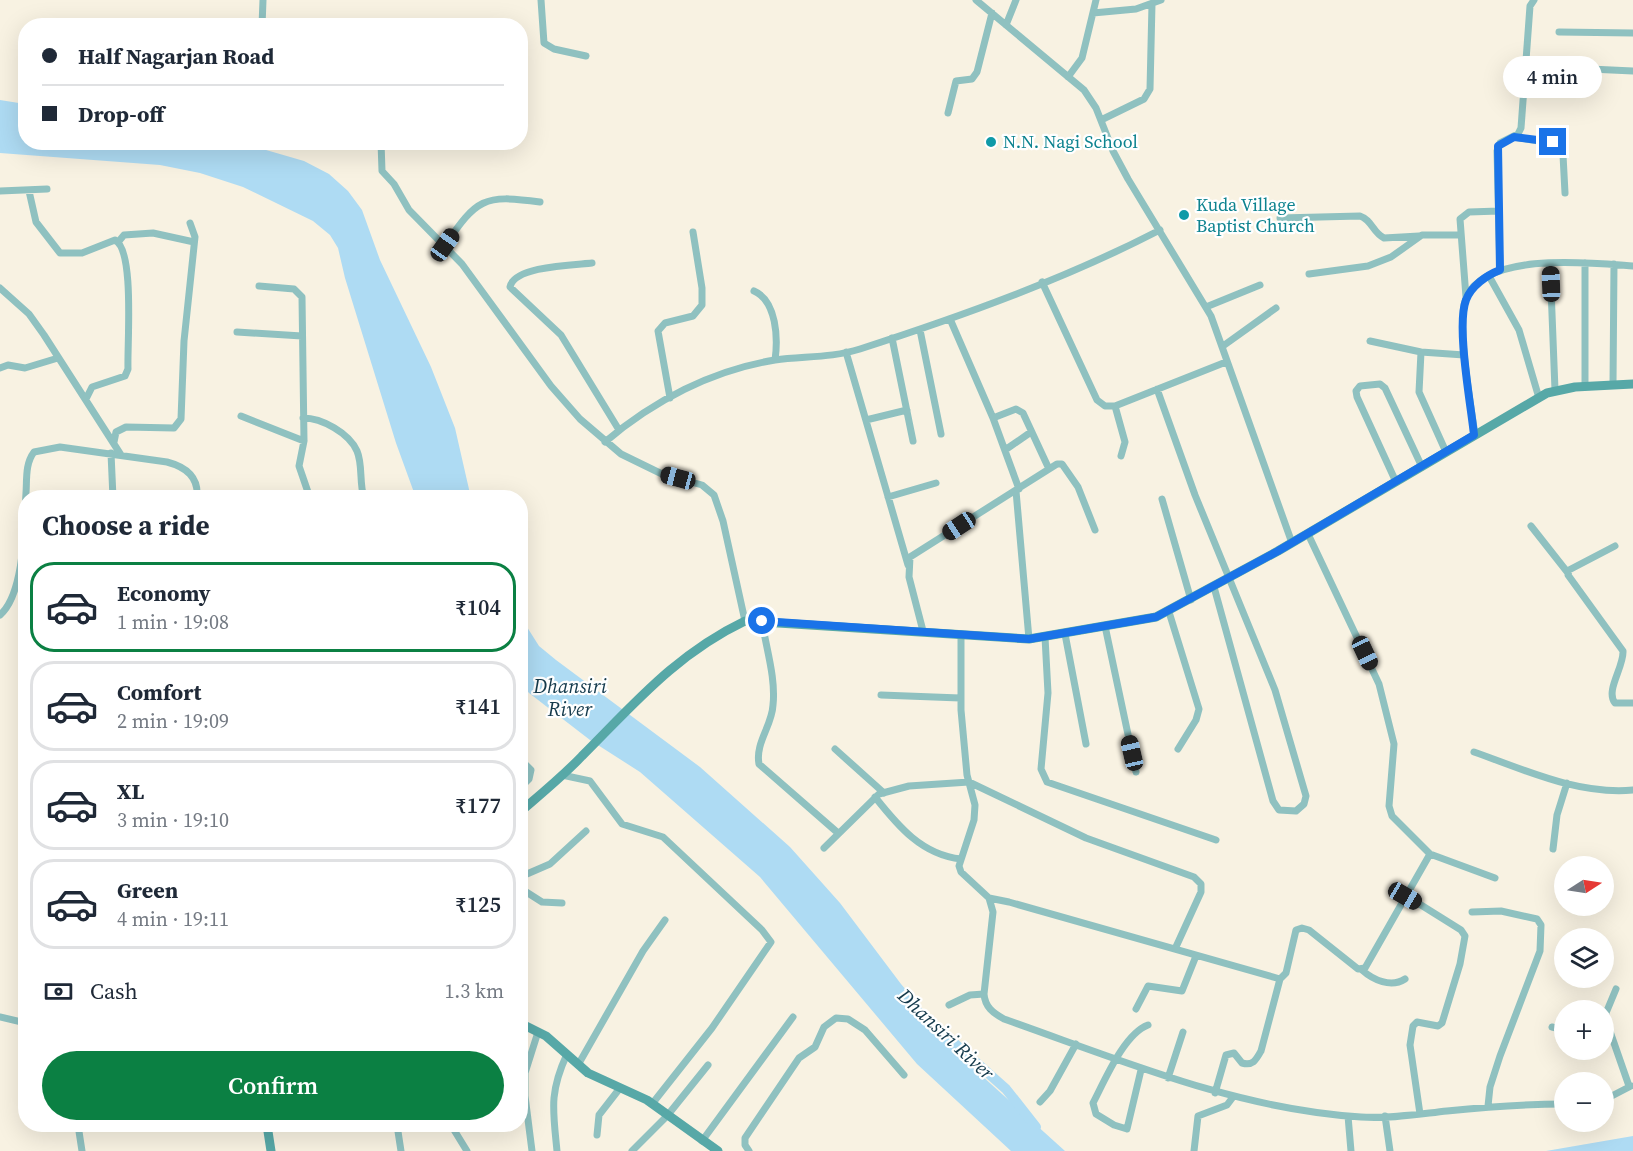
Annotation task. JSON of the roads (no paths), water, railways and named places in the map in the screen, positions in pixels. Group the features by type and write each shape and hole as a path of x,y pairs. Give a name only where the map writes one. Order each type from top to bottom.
{"main road":[{"path":"528,805 581,758 650,685 719,633 745,621 1029,639 1156,617 1229,579 1555,390 1633,384"},
{"path":"528,1027 567,1054 588,1073 652,1104 718,1151"},
{"path":"268,1132 272,1151"}],"street":[{"path":"262,18 263,0"},
{"path":"542,0 544,43 554,50 586,56"},
{"path":"976,0 1088,94 1113,151 1206,307 1292,543"},
{"path":"1006,25 1016,0"},
{"path":"1068,76 1082,58 1096,0"},
{"path":"1093,13 1124,11 1161,0"},
{"path":"1527,0 1534,0"},
{"path":"1514,137 1521,128 1530,6 1534,0"},
{"path":"1101,120 1144,99 1150,89 1152,4"},
{"path":"948,113 956,81 972,79 977,72 992,13"},
{"path":"1559,32 1633,33"},
{"path":"1526,66 1633,71"},
{"path":"1500,270 1497,151 1500,142 1514,137 1558,144 1563,155 1565,193"},
{"path":"381,150 382,171 409,210 462,264 565,403 605,442 646,467 702,485 714,495 723,521 745,621"},
{"path":"0,191 47,189"},
{"path":"29,191 36,222 60,253 73,255 110,241 119,241"},
{"path":"445,245 464,218 481,203 507,197 540,202"},
{"path":"1474,435 1464,355 1466,297 1460,219 1464,214 1499,211"},
{"path":"1280,218 1360,216 1367,219 1375,231 1384,238 1460,235"},
{"path":"114,442 116,432 123,428 174,428 181,419 184,341 194,242 190,223"},
{"path":"605,442 619,430 701,380 775,360 846,352 920,330 1042,282 1160,230"},
{"path":"670,398 658,331 665,322 693,316 702,305 702,288 693,232"},
{"path":"119,241 124,235 153,233 194,242"},
{"path":"1309,274 1368,266 1391,257 1422,235"},
{"path":"86,399 92,387 125,376 128,369 128,272 119,241"},
{"path":"592,263 527,272 516,277 510,287 561,335 619,430"},
{"path":"1466,297 1476,285 1500,270 1550,264 1585,263 1633,266"},
{"path":"1585,263 1585,386"},
{"path":"1550,264 1555,390"},
{"path":"1613,384 1614,264"},
{"path":"1489,276 1519,330 1539,398"},
{"path":"1042,282 1097,400 1105,406 1115,406 1226,362"},
{"path":"1206,307 1260,285"},
{"path":"259,286 294,289 300,293 304,441 299,466 307,490"},
{"path":"0,288 29,314 121,455"},
{"path":"754,291 762,294 768,302 777,340 775,360"},
{"path":"1222,346 1276,308"},
{"path":"950,319 993,418 1017,490 1029,639"},
{"path":"920,330 941,434"},
{"path":"237,332 302,336"},
{"path":"892,338 913,441"},
{"path":"1370,341 1421,352 1464,355"},
{"path":"846,352 908,565 923,631"},
{"path":"1421,352 1419,392 1446,452"},
{"path":"0,368 8,365 25,368 58,358"},
{"path":"1396,482 1357,396 1356,391 1360,386 1380,384 1385,388 1422,467"},
{"path":"1157,389 1229,579 1259,648 1298,761 1306,801 1296,811 1279,810 1273,801 1214,587"},
{"path":"1115,406 1125,442 1121,456"},
{"path":"866,420 907,410"},
{"path":"993,418 1011,410 1020,411 1049,469"},
{"path":"241,416 304,441"},
{"path":"303,418 323,421 352,445 358,453 363,490"},
{"path":"1005,450 1031,432"},
{"path":"25,490 26,472 32,454 57,447 167,462 184,468 197,483 197,490"},
{"path":"111,453 113,490"},
{"path":"908,565 910,557 1049,469 1062,464 1070,472 1095,530"},
{"path":"888,497 936,483"},
{"path":"1162,499 1191,600"},
{"path":"1531,526 1568,573 1623,651 1623,659 1611,693 1612,700 1615,703 1633,703"},
{"path":"1308,534 1379,684 1386,704 1394,751 1390,812 1430,854 1495,878"},
{"path":"1568,573 1615,546"},
{"path":"0,615 8,606 17,585 18,572"},
{"path":"1169,612 1199,709 1196,720 1178,749"},
{"path":"762,621 774,706 758,752 759,764 838,833"},
{"path":"1105,626 1136,772"},
{"path":"1065,633 1086,744"},
{"path":"961,634 960,698 969,782 975,805 974,820 961,860 961,872 989,898 1280,979"},
{"path":"1045,637 1048,693 1041,769 1047,782 1216,840"},
{"path":"881,695 960,698"},
{"path":"836,749 884,793"},
{"path":"1474,752 1567,783 1600,791 1633,790"},
{"path":"562,775 590,781 622,824 663,837 762,930 771,942 712,1028 652,1104"},
{"path":"824,848 875,797 909,786 969,782 1086,838 1194,877 1201,884 1201,892 1175,949"},
{"path":"1553,849 1557,815 1567,783"},
{"path":"875,797 908,835 938,855 961,860"},
{"path":"528,874 550,864 586,831"},
{"path":"1362,970 1430,854"},
{"path":"528,893 542,902 562,903"},
{"path":"1405,896 1461,930 1465,936 1461,959 1442,1023 1438,1026 1417,1022 1413,1026 1410,1045 1420,1114"},
{"path":"989,898 993,912 984,994 988,1006 998,1016 1141,1070 1215,1093 1348,1116 1385,1116 1488,1106 1554,1104"},
{"path":"1473,912 1501,911 1537,919 1542,925 1540,951 1500,1056 1490,1087 1488,1106"},
{"path":"578,1065 643,951 665,920"},
{"path":"1215,1093 1226,1055 1234,1053 1242,1063 1250,1064 1255,1061 1261,1051 1267,1037 1280,979 1286,973 1296,930 1302,928 1372,978 1396,984 1405,979"},
{"path":"1136,1009 1148,986 1182,991 1196,956"},
{"path":"1612,1000 1616,989"},
{"path":"950,1005 970,995 984,994"},
{"path":"0,1017 18,1021"},
{"path":"702,1141 793,1017"},
{"path":"749,1151 745,1145 745,1138 799,1058 815,1047 824,1027 836,1018 848,1019 865,1030 904,1075"},
{"path":"1141,1070 1128,1128 1122,1129 1096,1114 1092,1106 1115,1059 1137,1031 1148,1024"},
{"path":"528,1062 538,1032"},
{"path":"1168,1078 1183,1032"},
{"path":"1040,1102 1050,1091 1076,1044"},
{"path":"1614,1049 1631,1086 1614,1095"},
{"path":"557,1151 552,1115 554,1085 567,1054"},
{"path":"632,1151 667,1116 708,1065"},
{"path":"597,1135 599,1115 620,1088"},
{"path":"1194,1151 1198,1116 1227,1105 1233,1097"},
{"path":"1348,1116 1351,1151"},
{"path":"1385,1116 1390,1151"},
{"path":"528,1118 532,1151"},
{"path":"79,1132 82,1151"},
{"path":"398,1132 401,1151"},
{"path":"455,1132 466,1151"}],"water":[{"path":"0,100 18,103 18,150 266,150 304,161 329,174 348,191 362,210 380,260 431,367 455,428 469,490 413,490 396,443 345,278 338,248 330,235 313,221 243,187 200,173 160,165 0,153"},
{"name":"Dhansiri River","path":"528,629 539,646 700,767 790,847 840,903 901,984 971,1066 1065,1151 1011,1151 917,1064 760,877 640,772 590,740 529,693"},
{"path":"1633,1136 1633,1151 1546,1151"}],"waterway":[{"name":"Dhansiri River","path":"935,1026 1006,1089 1036,1127"}],"place":[{"name":"N.N. Nagi School","path":"991,142"},
{"name":"Kuda Village Baptist Church","path":"1184,215"}]}
